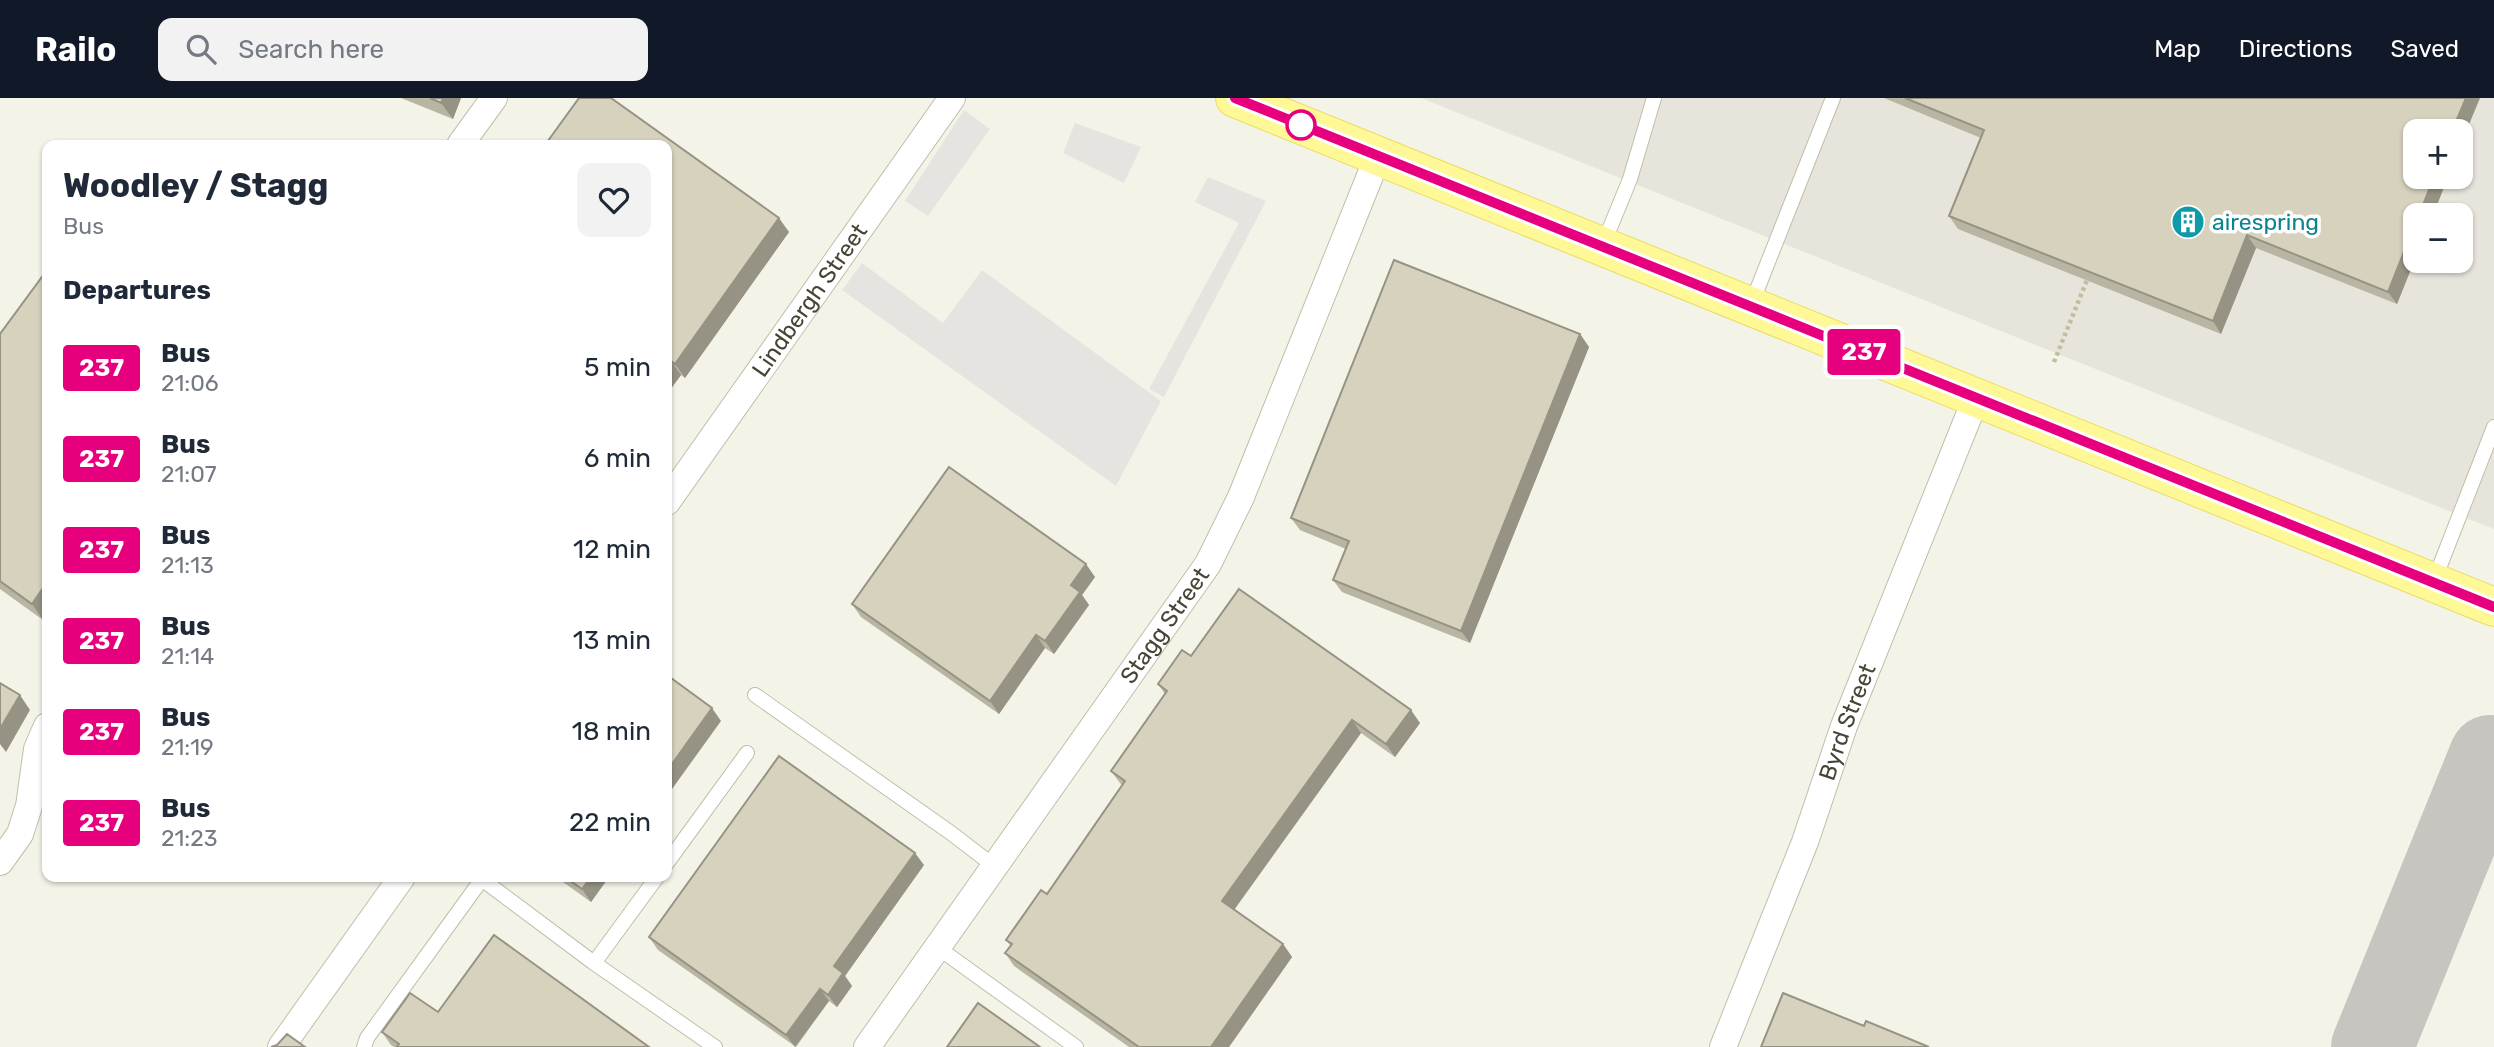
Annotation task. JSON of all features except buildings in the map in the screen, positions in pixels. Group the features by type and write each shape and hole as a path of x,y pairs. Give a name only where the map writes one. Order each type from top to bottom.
{"main road":[{"path":"1235,98 2494,607"}],"street":[{"path":"464,140 494,98"},
{"name":"Lindbergh Street","path":"672,495 952,98"},
{"name":"Stagg Street","path":"867,1047 1208,564 1226,531 1378,156"},
{"name":"Byrd Street","path":"1723,1047 1805,842 1844,726 1976,398"},
{"path":"0,862 20,834 29,806 37,749 42,738"},
{"path":"281,1047 398,882"}],"lane":[{"path":"1602,246 1630,179 1654,98"},
{"path":"1751,306 1833,98"},
{"path":"2433,582 2494,428"},
{"path":"755,695 994,866"},
{"path":"672,856 747,753"},
{"path":"364,1047 367,1038 477,882"},
{"path":"485,882 594,963 715,1047"},
{"path":"594,963 653,882"},
{"path":"937,947 1076,1047"}],"path":[{"path":"2054,362 2087,280"}],"shaded area":[{"path":"1421,98 2494,98 2494,529"},
{"path":"964,110 990,129 928,216 905,201"},
{"path":"1075,123 1141,147 1124,183 1063,153"},
{"path":"1208,177 1266,201 1164,397 1149,389 1239,223 1195,202"},
{"path":"862,263 943,323 982,270 1161,401 1116,486 842,290"}],"taxiway":[{"path":"2372,1047 2490,756"}],"bus line":[{"name":"237","path":"1235,98 2494,607"}],"place":[{"name":"airespring","path":"2188,222"}]}
